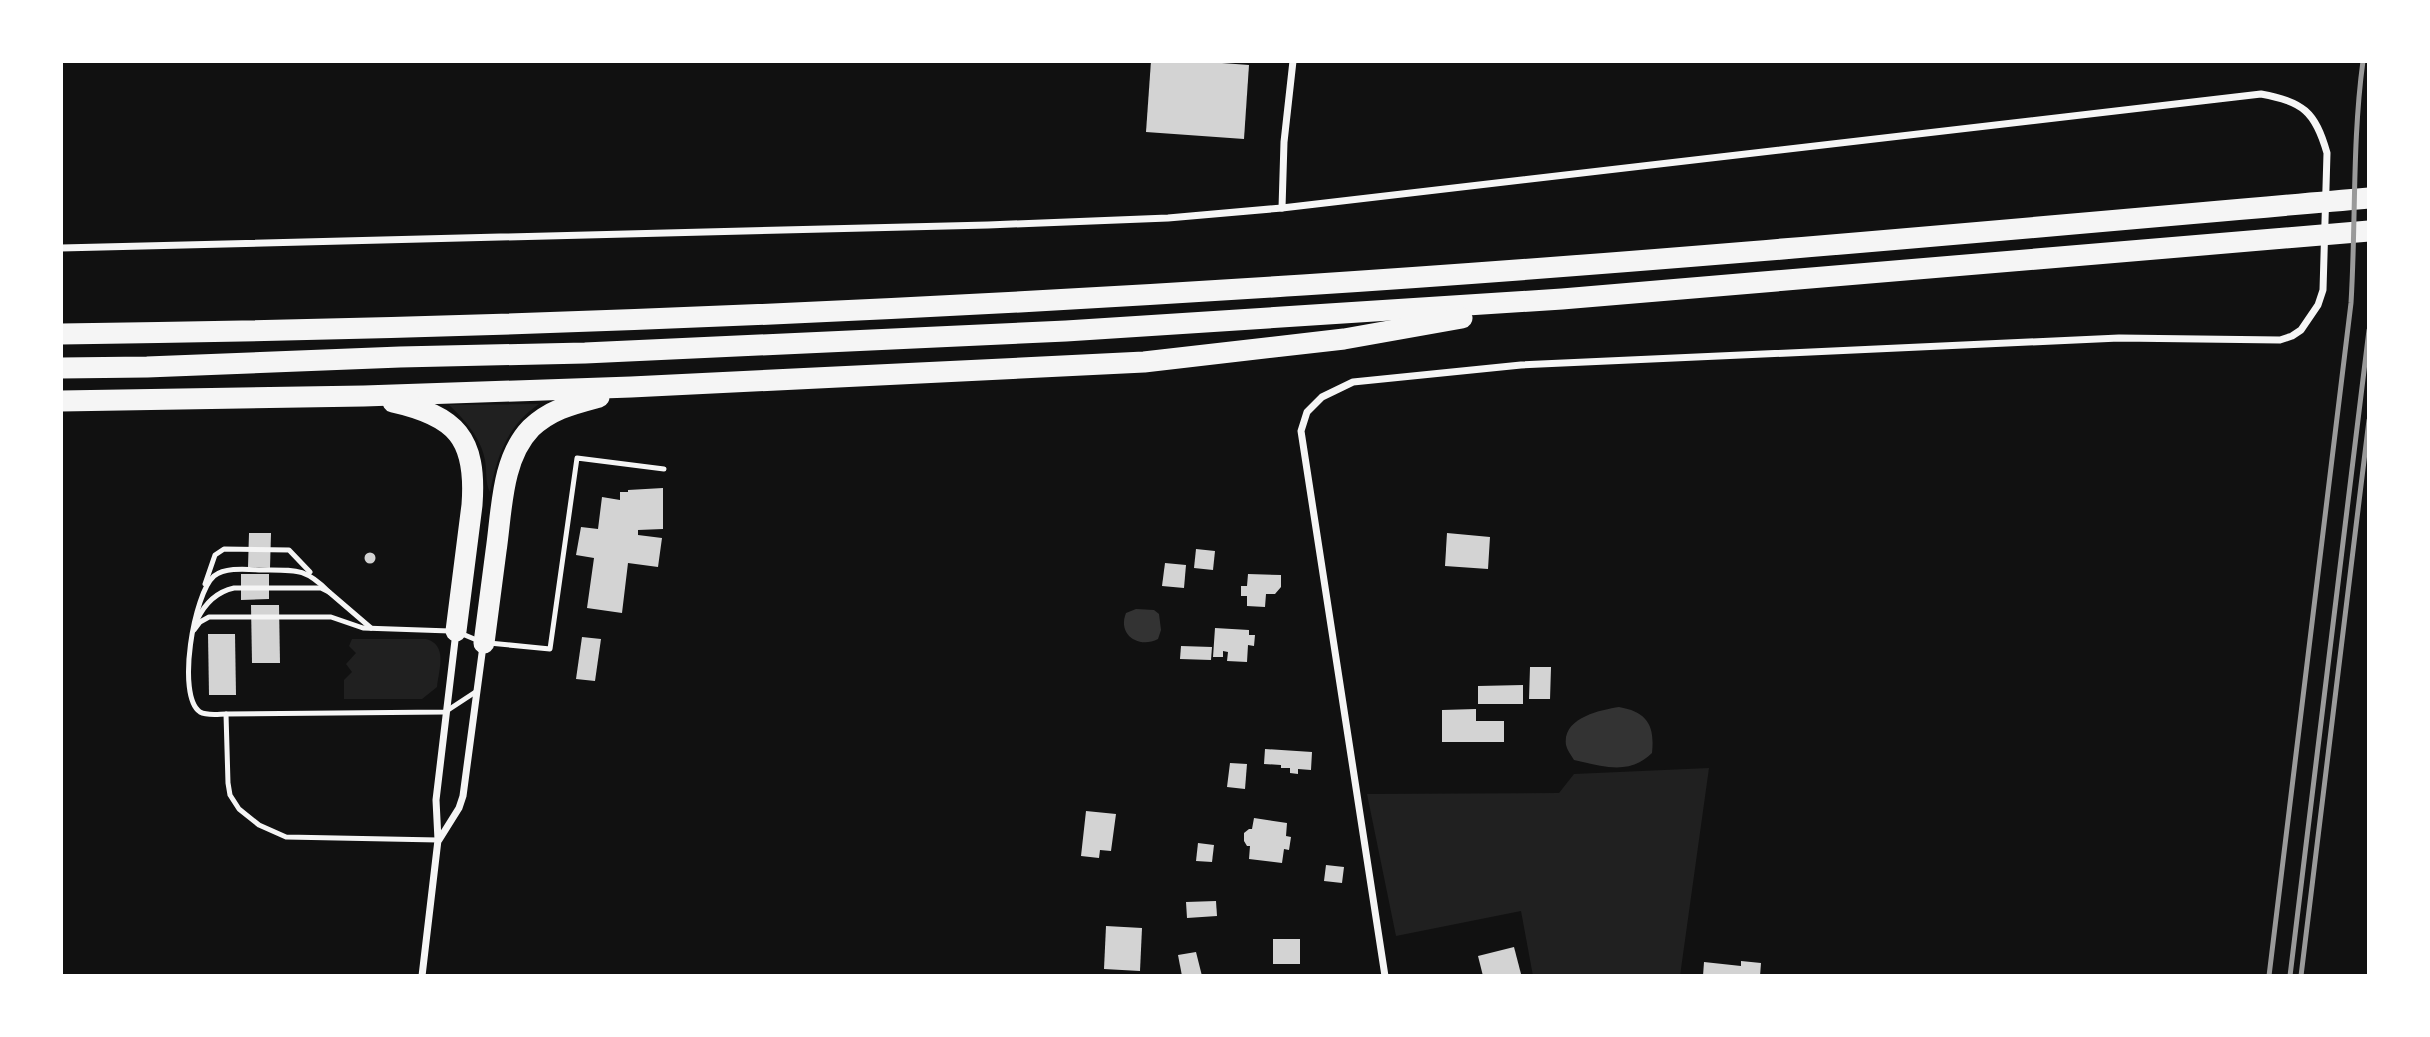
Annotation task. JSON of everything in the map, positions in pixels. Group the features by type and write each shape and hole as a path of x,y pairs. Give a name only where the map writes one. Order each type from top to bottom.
{"highway":[{"path":"61,334 285,331 575,322 1116,296 1645,260 2369,198"},
{"path":"61,368 147,368 794,345 1286,318 1562,299 2369,231"},
{"path":"61,401 364,396 631,387 1162,361 1344,339 1562,299"},
{"path":"484,643 505,489 518,446 531,429 559,408 631,387"},
{"path":"364,396 433,413 455,429 468,451 473,492 456,631"}],"street":[{"path":"1282,208 1284,142 1293,61"},
{"path":"61,248 988,225 1168,218 1282,208 2261,94 2300,105 2321,132 2327,153 2323,290 2318,305 2301,330 2280,340 2119,338 1521,365 1353,382 1322,397 1307,412 1301,431 1385,976"},
{"path":"422,976 438,840 436,800 456,631"},
{"path":"438,840 463,796 484,643"}],"lane":[{"path":"194,630 200,622 209,617 331,617 363,628 456,631 484,643 550,649 577,458 664,468"},
{"path":"371,628 328,592 289,550 225,549 215,555 201,597 187,679 190,697 201,713 445,712 477,691"},
{"path":"201,597 212,578 228,571 293,570 314,578"},
{"path":"194,630 205,605 225,590 313,587 328,592"},
{"path":"226,714 230,795 239,809 254,822 286,837 438,840"}],"shaded area":[{"path":"539,404 511,432 500,454 490,492 480,444 466,423 449,405"},
{"path":"1136,609 1154,610 1159,614 1161,630 1158,639 1151,642 1137,641 1127,634 1124,621 1126,613"},
{"path":"352,639 426,639 433,642 440,652 437,687 422,699 344,699 344,680 352,672 346,664 356,653 349,646"},
{"path":"1619,707 1636,712 1647,721 1652,735 1652,753 1634,765 1625,767 1574,760 1566,745 1570,728 1584,717"},
{"path":"1709,768 1680,976 1533,976 1521,911 1396,936 1367,794 1559,793 1574,774"}],"building":[{"path":"1151,61 1249,65 1244,139 1146,132"},
{"path":"663,488 663,529 638,530 638,535 662,538 658,567 628,563 622,613 587,608 594,558 576,555 581,527 598,529 602,497 620,500 620,492"},
{"path":"249,533 271,533 270,568 248,567"},
{"path":"1447,533 1490,537 1488,569 1445,566"},
{"path":"1196,549 1215,551 1213,570 1194,568"},
{"path":"370,553 374,554 374,562 370,563 366,562 365,558 366,554"},
{"path":"1165,563 1186,565 1184,588 1162,586"},
{"path":"241,574 269,574 269,599 241,600"},
{"path":"1248,574 1281,575 1281,587 1275,594 1266,594 1265,607 1247,606 1247,596 1241,596 1241,586 1247,586"},
{"path":"251,605 279,605 280,663 252,663"},
{"path":"1215,628 1249,630 1249,635 1255,635 1254,646 1248,645 1247,662 1227,661 1228,652 1223,651 1223,657 1213,657"},
{"path":"208,634 235,634 236,695 209,695"},
{"path":"582,637 601,639 595,681 576,679"},
{"path":"1181,646 1212,647 1211,660 1180,659"},
{"path":"1530,667 1551,667 1550,699 1529,699"},
{"path":"1523,685 1523,704 1478,704 1478,686"},
{"path":"1476,709 1476,721 1504,721 1504,742 1442,742 1442,710"},
{"path":"1265,749 1312,752 1311,770 1298,769 1298,774 1290,773 1290,768 1264,764"},
{"path":"1230,763 1247,764 1245,789 1227,787"},
{"path":"1086,811 1116,814 1111,851 1100,850 1099,858 1081,856"},
{"path":"1254,818 1287,823 1286,836 1291,837 1289,850 1284,849 1282,863 1249,859 1250,846 1244,841 1244,833 1252,829"},
{"path":"1198,843 1214,845 1212,862 1196,861"},
{"path":"1326,865 1344,867 1342,883 1324,881"},
{"path":"1216,901 1217,916 1187,918 1186,902"},
{"path":"1106,926 1142,928 1140,971 1104,969"},
{"path":"1273,939 1300,939 1300,964 1273,964"},
{"path":"1514,947 1521,974 1483,976 1478,956"},
{"path":"1196,952 1202,976 1182,976 1178,955"},
{"path":"1741,961 1761,963 1760,976 1703,976 1704,962 1741,966"}],"railway":[{"path":"2269,976 2351,303 2356,152 2363,61"},
{"path":"2290,976 2369,330"},
{"path":"2301,976 2369,420"}]}
